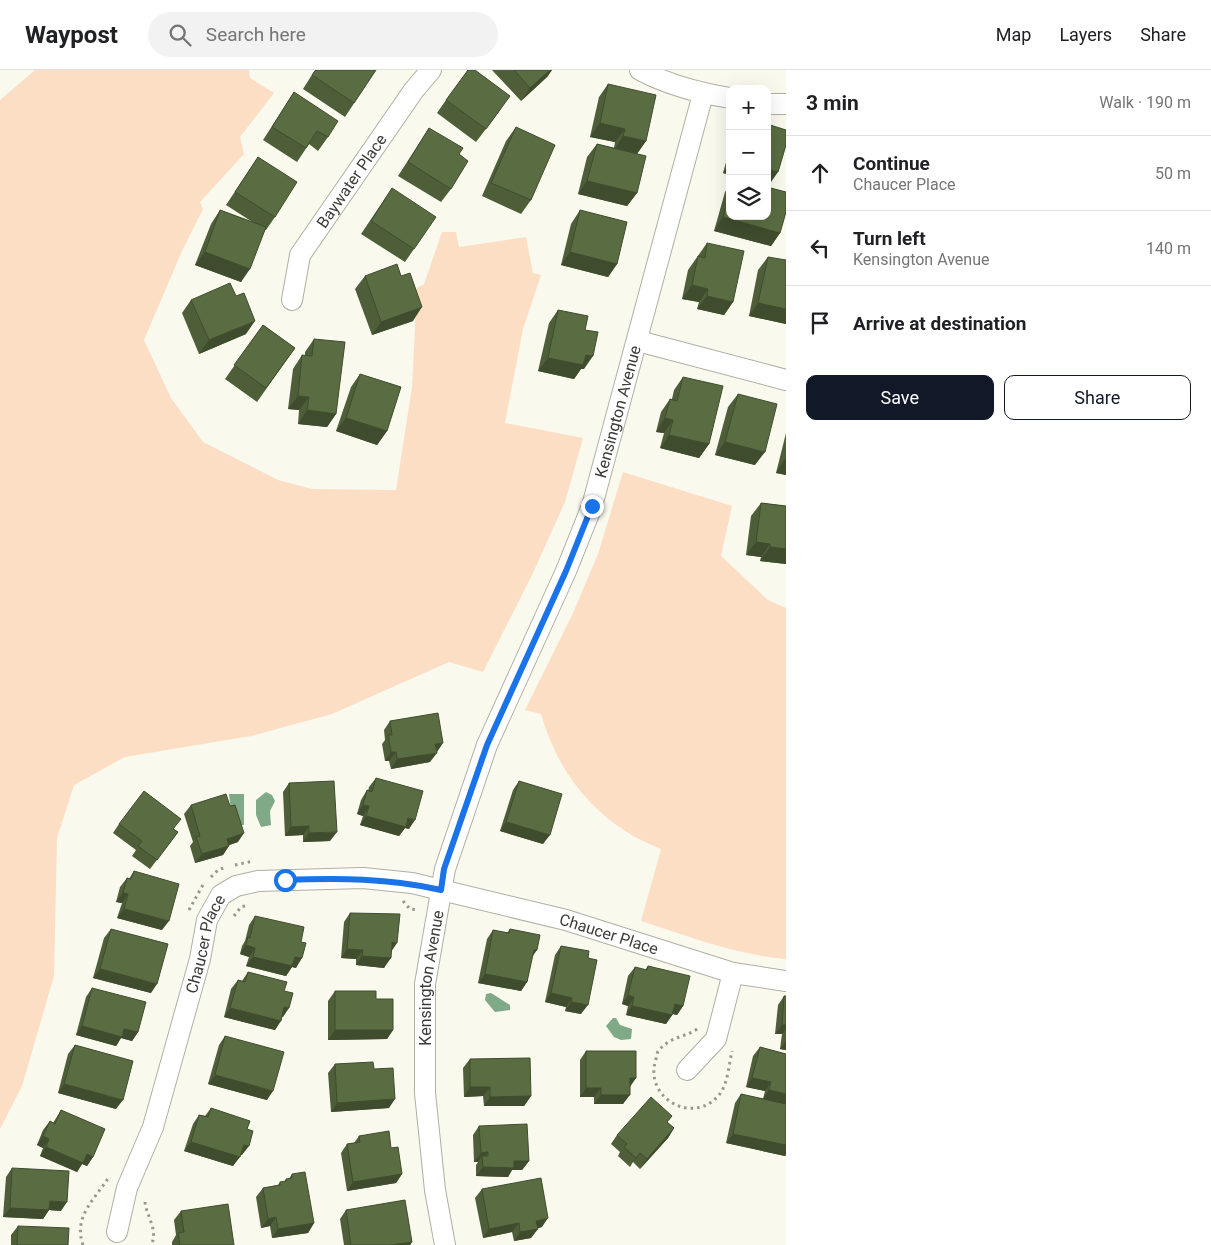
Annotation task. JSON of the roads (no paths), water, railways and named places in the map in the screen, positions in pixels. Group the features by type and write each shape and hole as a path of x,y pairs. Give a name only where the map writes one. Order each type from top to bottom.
{"street":[{"name":"Baywater Place","path":"292,300 300,254 414,90 431,70"},
{"path":"640,70 654,78 703,94 726,97"},
{"name":"Kensington Avenue","path":"445,1245 435,1190 425,1093 425,984 444,869 487,745 566,571 592,506 703,94"},
{"path":"771,104 786,104"},
{"path":"638,341 786,380"},
{"name":"Chaucer Place","path":"117,1232 127,1188 153,1127 200,959 207,920 221,895 236,886 258,882 363,878 412,883 566,920 733,973 786,981"},
{"path":"687,1070 716,1039 733,973"}]}
